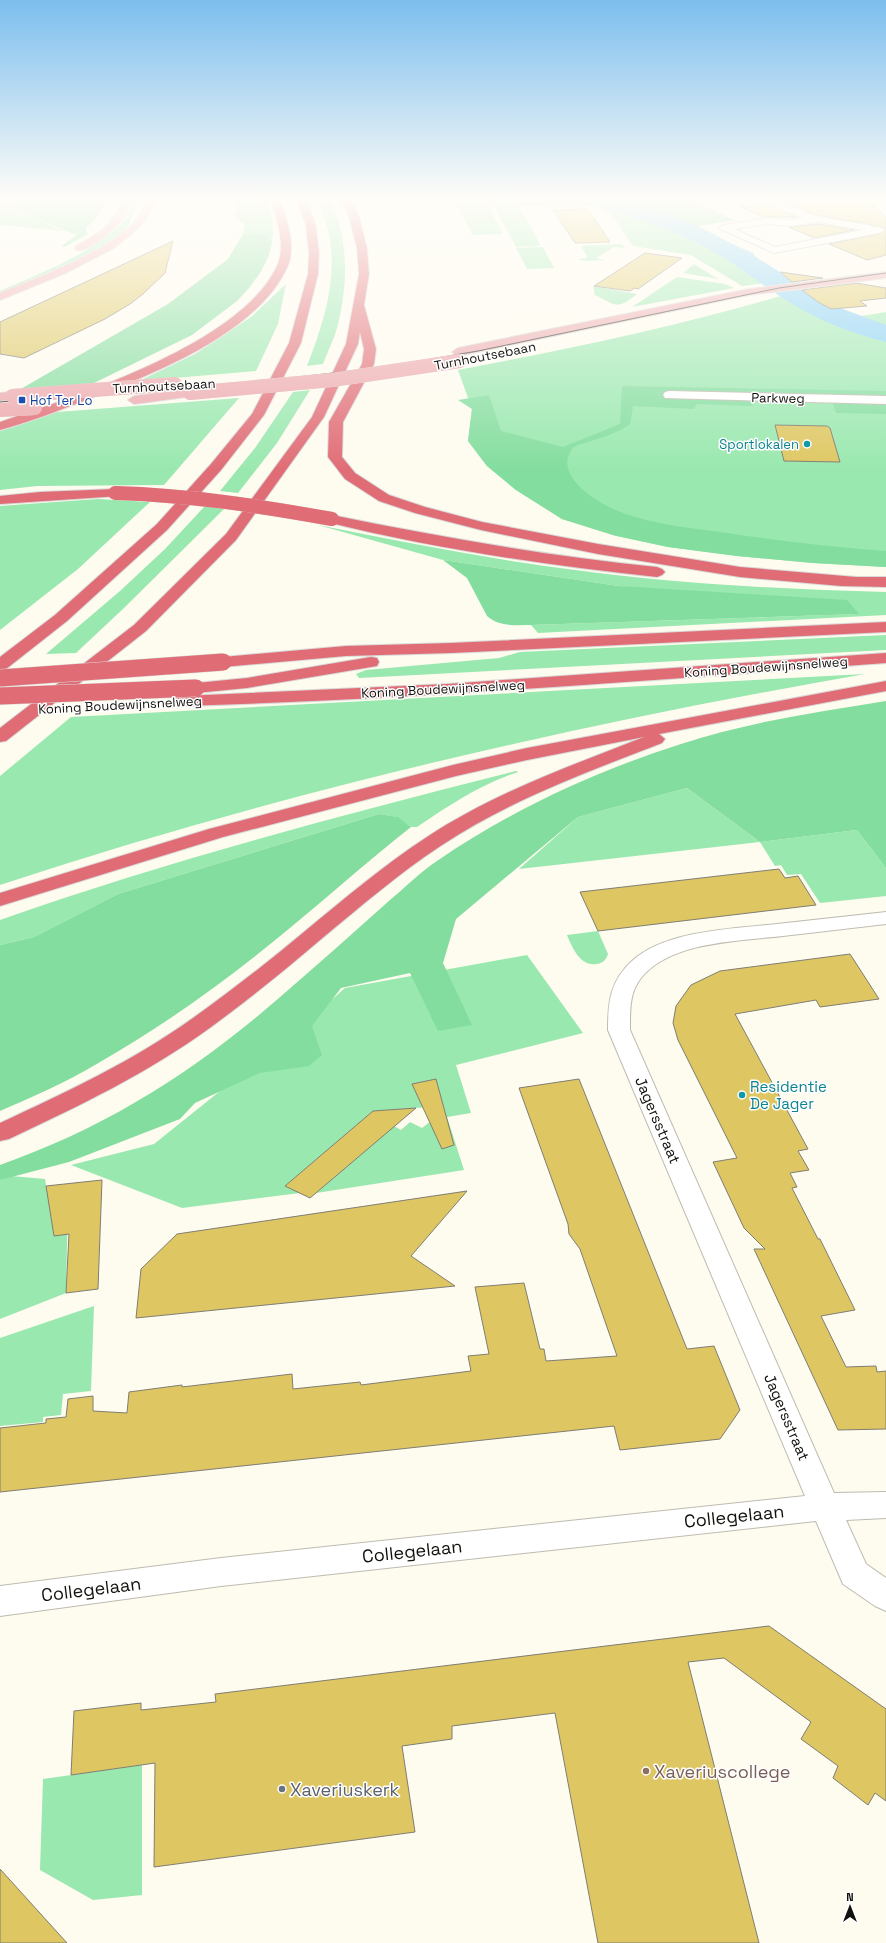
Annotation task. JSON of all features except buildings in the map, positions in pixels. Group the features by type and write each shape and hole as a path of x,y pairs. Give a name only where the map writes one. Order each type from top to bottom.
{"highway":[{"path":"0,426 95,393 139,375 196,346 247,311 268,291"},
{"path":"0,665 61,618 162,527 216,467 258,415 295,343 309,291"},
{"path":"0,737 140,628 231,537 318,417 352,344 361,291"},
{"path":"359,305 370,349 368,364 336,422 335,457 350,476 384,498 420,510 481,526 598,549 740,572 855,581"},
{"path":"0,500 40,496 115,493 155,494 221,500 332,519 485,550 609,567 708,576 886,582"},
{"path":"0,678 223,662 346,651 451,648 886,627"},
{"path":"0,696 196,688 247,683 451,648"},
{"name":"Koning Boudewijnsnelweg","path":"0,710 183,701 248,700 512,685 886,658"},
{"path":"0,900 41,886 216,833 377,790 527,754 886,686"},
{"path":"0,1133 83,1095 153,1055 270,970 410,857 455,827 492,806 550,780 711,718"}],"main road":[{"path":"0,297 14,291"},
{"name":"Turnhoutsebaan","path":"118,401 134,400 193,388 332,380 459,357 574,339 760,296 771,291"},
{"name":"Turnhoutsebaan","path":"6,397 175,384 193,388"},
{"name":"Turnhoutsebaan","path":"0,410 102,402"}],"street":[{"name":"Parkweg","path":"669,395 886,400"},
{"name":"Jagersstraat","path":"826,1507 619,1030 620,997 631,974 644,961 682,944 707,939 886,918"},
{"name":"Collegelaan","path":"0,1601 236,1571 826,1507 886,1505"},
{"path":"826,1507 854,1574 886,1596"}],"green space":[{"path":"186,291 247,291 237,301 192,335 92,384 19,390 168,304"},
{"path":"279,291 285,291 278,324 256,371 139,381 195,354 251,317"},
{"path":"329,291 344,291 338,324 323,364 307,366 315,346 327,304"},
{"path":"594,291 619,291 637,294 625,302 617,305 595,295"},
{"path":"656,291 720,291 632,307"},
{"path":"802,292 820,304 856,317 886,312 886,567 813,563 737,556 668,547 616,536 562,519 516,490 487,466 468,441 472,409 458,370 541,354 665,327 787,294"},
{"path":"622,386 886,391 886,414 836,413 832,401 751,399 753,406 697,404 694,409 633,406 630,424 610,434 579,444 573,448 569,454 567,464 570,474 584,491 614,510 635,517 674,526 767,539 886,551 886,567 813,563 737,556 668,547 613,535 562,519 516,490 487,466 468,441 472,409 458,400 489,395 501,431 563,447 620,424"},
{"path":"310,390 277,443 238,493 220,491 255,448 293,392"},
{"path":"239,398 164,485 37,486 0,490 0,431 57,412"},
{"path":"98,499 150,502 78,569 0,630 0,506"},
{"path":"205,506 224,509 124,608 76,653 46,654 120,591 165,549"},
{"path":"318,525 414,544 542,566 614,575 730,585 886,592 886,615 538,633 531,625 858,614 619,586 443,560"},
{"path":"443,560 619,586 847,600 859,614 508,625 492,620 487,616 467,578"},
{"path":"886,635 886,650 359,678 356,674 366,670 499,658 520,652"},
{"path":"865,674 646,715 428,764 213,820 106,851 0,885 0,776 71,717"},
{"path":"886,701 886,868 857,830 760,842 687,788 578,817 456,919 443,963 472,1025 438,1031 410,973 341,988 312,1026 322,1055 309,1066 260,1073 195,1103 180,1119 69,1162 0,1180 0,1165 39,1150 113,1115 148,1095 215,1050 279,998 425,870 465,842 494,825 586,779 617,766 706,736 783,718"},
{"path":"516,771 518,772 504,777 465,796 417,827 411,827 397,817 379,814 118,894 34,937 0,945 0,920 64,898 192,858 256,840 386,804"},
{"path":"687,788 760,842 519,869 578,817"},
{"path":"379,814 398,817 411,827 253,958 187,1007 142,1037 84,1072 0,1111 0,945 34,937 118,894"},
{"path":"857,830 886,868 886,896 820,903 801,874 787,875 781,865 775,866 760,842"},
{"path":"598,931 608,954 603,962 591,964 581,959 571,945 567,935"},
{"path":"527,955 583,1033 456,1065 471,1113 447,1117 464,1170 316,1193 394,1126 401,1130 410,1122 422,1128 431,1121 438,1124 446,1116 443,1106 373,1111 285,1186 300,1193 182,1208 71,1165 154,1144 310,1019 345,988"},
{"path":"11,1176 45,1179 48,1196 68,1195 66,1293 0,1319 0,1180"},
{"path":"94,1306 91,1391 63,1394 61,1415 43,1417 43,1422 0,1426 0,1338"},
{"path":"142,1765 142,1895 93,1900 40,1870 43,1779"}],"water":[{"path":"802,292 820,304 886,327 886,338 809,309 787,294"}],"waterway":[{"path":"788,291 809,303 842,318 886,334"}],"tram line":[{"path":"0,402 236,384 377,368 478,351 766,291"}],"place":[{"name":"Hof Ter Lo","path":"22,400"},
{"name":"Sportlokalen","path":"807,444"},
{"name":"Residentie De Jager","path":"742,1095"},
{"name":"Xaveriuscollege","path":"646,1771"},
{"name":"Xaveriuskerk","path":"282,1789"}]}
